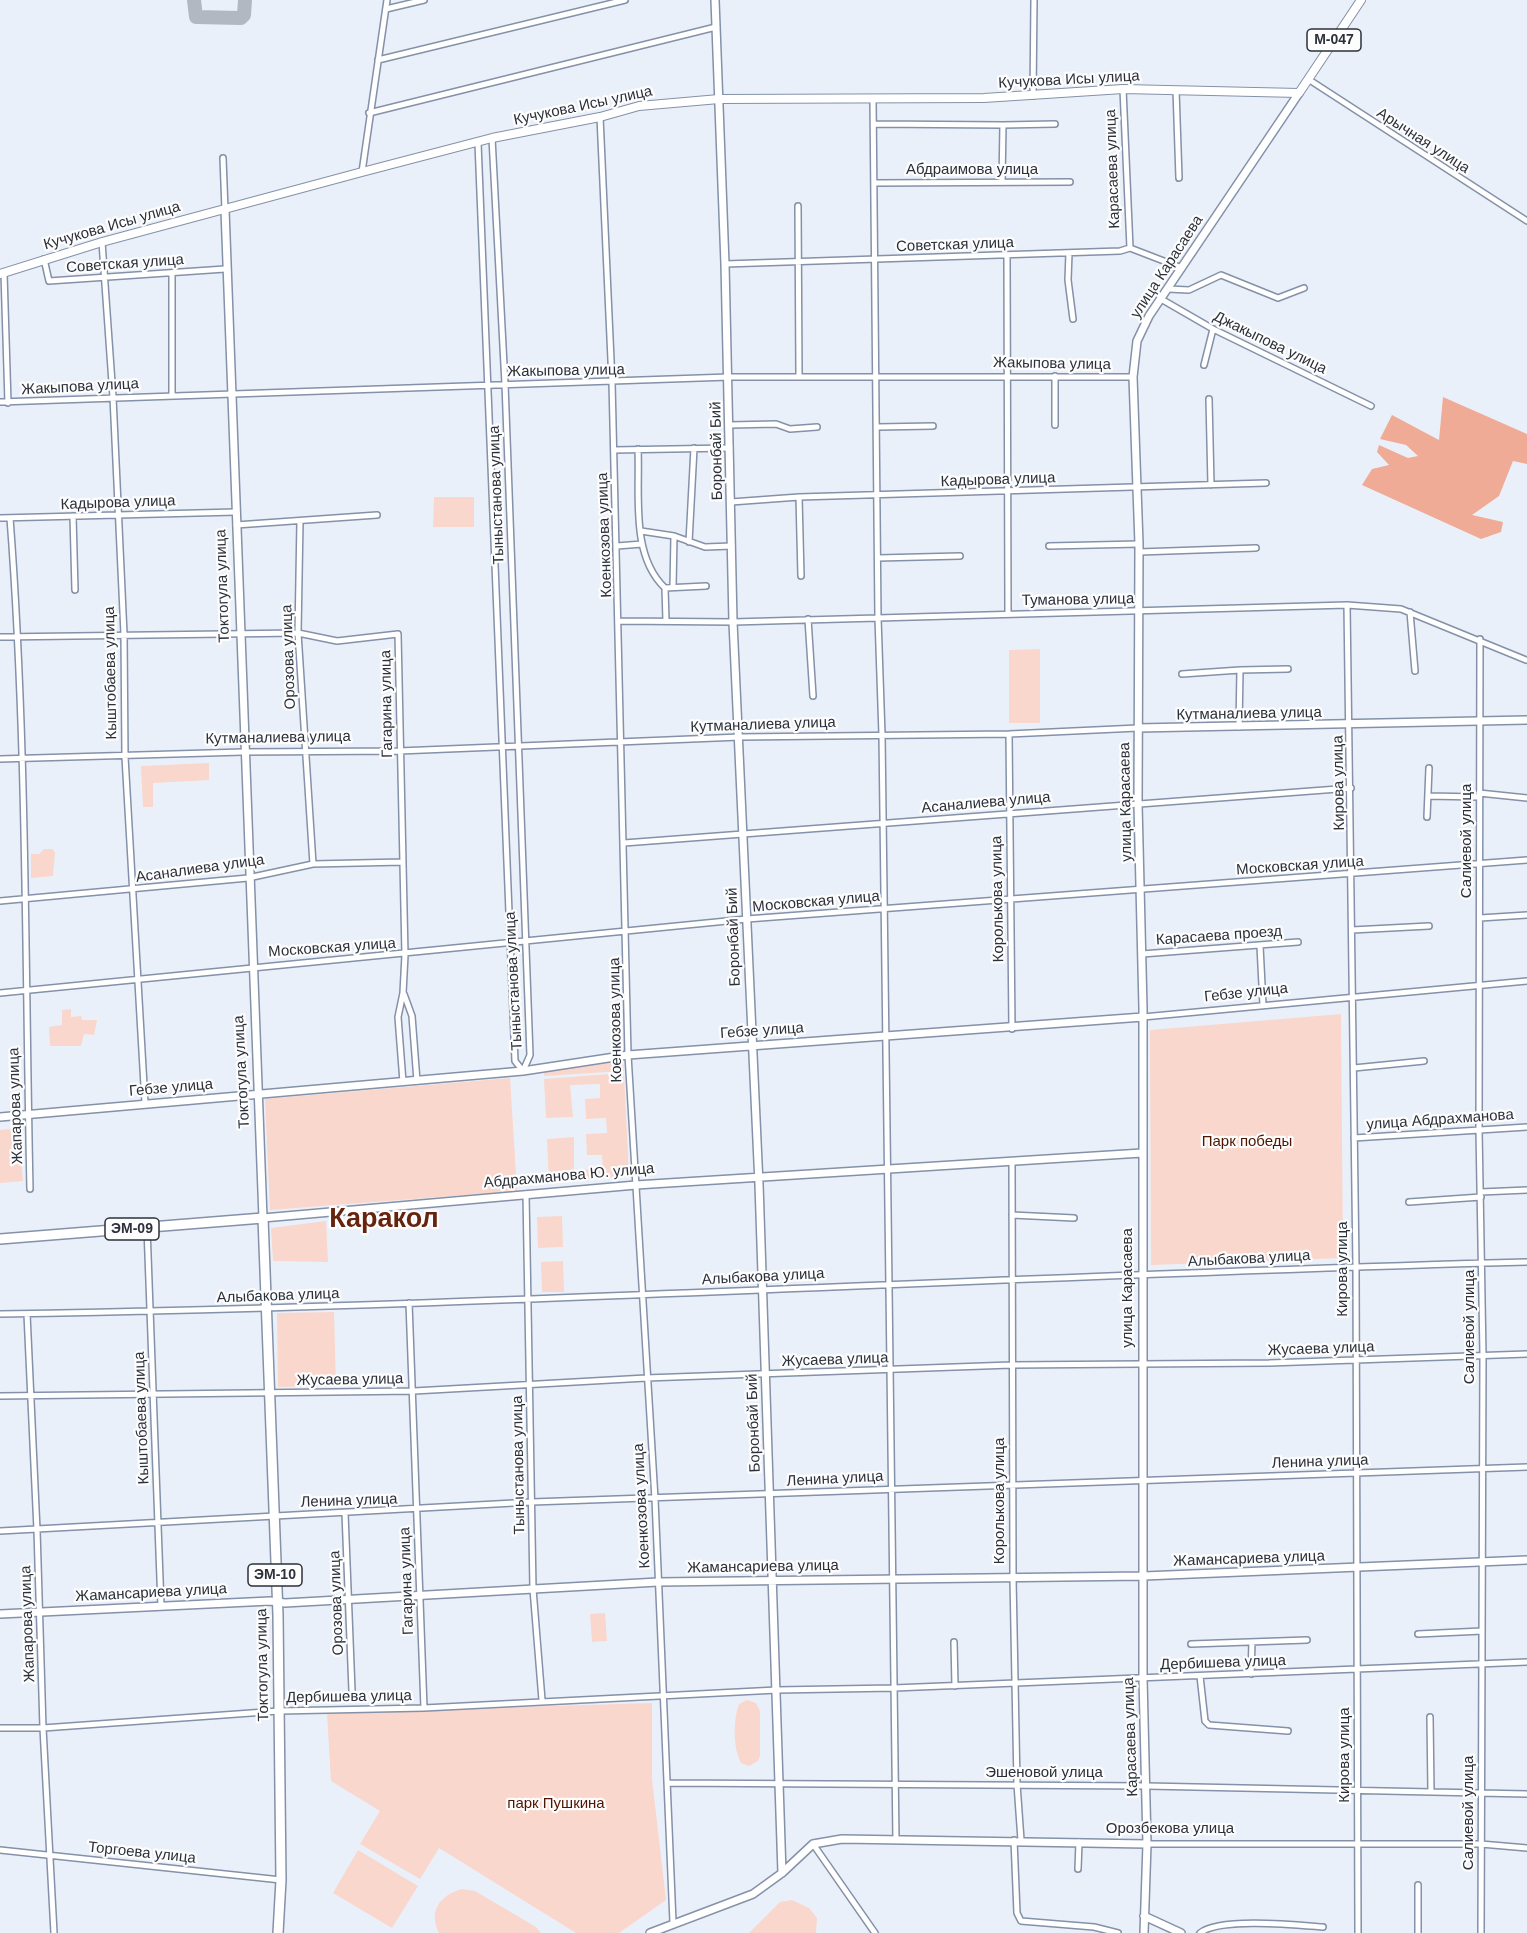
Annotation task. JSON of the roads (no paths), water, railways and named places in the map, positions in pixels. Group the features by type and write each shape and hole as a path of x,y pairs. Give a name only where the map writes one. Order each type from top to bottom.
{"highway":[{"name":"Абдрахманова Ю. улица","path":"0,1239 263,1218"},
{"name":"Токтогула улица","path":"263,1218 277,1602 281,1880 278,1933"}],"main road":[{"name":"Боронбай Бий","path":"715,0 729,377 734,621 745,835 751,1046 759,1176 782,1873"},
{"name":"М-047","path":"1308,80 1361,0"},
{"name":"улица Карасаева","path":"1144,1576 1143,1017 1138,804 1137,611 1139,548 1133,377 1137,341 1161,299 1308,80"},
{"name":"Кучукова Исы улица","path":"2,274 102,242 362,172 492,138 600,117 639,106 719,99 1033,96 1124,89 1299,93"},
{"name":"Токтогула улица","path":"225,210 225,270 236,512 251,966 263,1218"},
{"name":"Кутманалиева улица","path":"1138,729 1350,726 1527,720"},
{"name":"Гебзе улица","path":"0,1117 524,1071 628,1055 1012,1029 1143,1017"},
{"name":"Абдрахманова Ю. улица","path":"263,1218 636,1185 1142,1153"},
{"name":"Жамансариева улица","path":"0,1614 419,1596 658,1582 1144,1576 1356,1569 1527,1560"},
{"name":"Карасаева улица","path":"1144,1576 1143,1678 1147,1786 1144,1933"},
{"name":"Орозбекова улица","path":"813,1844 842,1839 1018,1840 1147,1844"},
{"path":"650,1933 673,1922 753,1894 782,1873 813,1844"},
{"path":"1144,1916 1181,1933"}],"street":[{"path":"362,172 387,0"},
{"path":"386,9 424,0"},
{"path":"378,60 625,0"},
{"path":"1033,96 1034,0"},
{"path":"369,113 716,27"},
{"name":"Арычная улица","path":"1308,80 1527,221"},
{"name":"Карасаева улица","path":"1124,89 1130,248"},
{"path":"1176,90 1179,178"},
{"path":"873,99 879,495 878,618 882,735 896,1840"},
{"name":"Коенкозова улица","path":"600,117 617,546 628,1055 655,1499 673,1922"},
{"path":"874,124 1055,124"},
{"path":"1002,182 1003,125"},
{"name":"Тыныстанова улица","path":"478,143 515,1061 524,1071 530,1055 524,943 505,384 492,138"},
{"path":"222,159 225,210"},
{"name":"Абдраимова улица","path":"874,183 1070,182"},
{"path":"798,206 799,376"},
{"name":"Кыштобаева улица","path":"102,242 113,397 124,634 124,757 134,890 145,1103"},
{"name":"Советская улица","path":"725,264 1120,251 1130,248 1182,268"},
{"path":"1069,253 1068,280 1073,319"},
{"path":"1007,255 1008,614"},
{"name":"Советская улица","path":"44,259 49,281 225,270"},
{"path":"172,273 172,394"},
{"path":"2,274 8,403"},
{"path":"1168,289 1189,290 1221,275 1278,298 1304,288"},
{"name":"Джакыпова улица","path":"1161,299 1213,329 1371,406"},
{"path":"1204,365 1213,329"},
{"name":"Жакыпова улица","path":"0,402 172,394 729,377 1007,375 1133,377"},
{"path":"1055,376 1055,425"},
{"path":"1209,399 1211,485"},
{"path":"730,425 776,424 790,429 817,427"},
{"path":"878,427 933,426"},
{"path":"689,542 694,448"},
{"path":"614,450 730,448"},
{"path":"639,449 642,544 652,572 665,588 666,621"},
{"name":"Кадырова улица","path":"731,502 799,497 1266,483"},
{"path":"799,497 801,576"},
{"name":"Кадырова улица","path":"0,518 236,512"},
{"path":"236,525 377,515"},
{"path":"73,516 75,590"},
{"name":"Жапарова улица","path":"10,518 19,636 30,1189"},
{"name":"Орозова улица","path":"300,521 298,633 313,864"},
{"path":"641,531 674,536 705,547 732,546"},
{"path":"673,587 674,536"},
{"path":"617,546 642,544"},
{"path":"1049,546 1256,548"},
{"path":"878,558 960,556"},
{"path":"665,588 706,586"},
{"name":"Туманова улица","path":"619,621 878,618 1347,605 1395,607 1480,639 1526,660"},
{"name":"Кирова улица","path":"1347,605 1356,1266 1358,1933"},
{"path":"1410,612 1415,671"},
{"path":"808,619 813,696"},
{"name":"Гагарина улица","path":"0,637 298,633 337,641 398,634 405,955 403,993 398,1017 403,1082"},
{"name":"Салиевой улица","path":"1480,639 1479,1130 1483,1355 1481,1933"},
{"path":"1182,674 1288,669"},
{"path":"1239,727 1240,670"},
{"name":"Кутманалиева улица","path":"0,759 243,752 399,751 740,737 1009,734 1138,729"},
{"name":"Королькова улица","path":"1009,734 1012,1029"},
{"path":"1427,817 1429,768"},
{"name":"Асаналиева улица","path":"624,843 1351,788"},
{"path":"1428,796 1479,795 1527,798"},
{"name":"Московская улица","path":"0,993 251,966 510,945 626,930 747,919 1527,860"},
{"name":"Асаналиева улица","path":"0,901 248,878 313,864 403,862"},
{"path":"1480,918 1527,915"},
{"path":"1352,930 1429,927"},
{"name":"Карасаева проезд","path":"1142,954 1298,942"},
{"path":"1260,946 1263,1005"},
{"name":"Гебзе улица","path":"1143,1017 1527,981"},
{"name":"Гагарина улица","path":"403,993 412,1016 417,1081"},
{"path":"1354,1068 1424,1061"},
{"name":"улица Абдрахманова","path":"1354,1138 1527,1127"},
{"name":"Королькова улица","path":"1012,1161 1012,1578 1018,1840 1017,1913 1021,1921 1094,1927 1118,1933"},
{"path":"1409,1202 1527,1190"},
{"name":"Тыныстанова улица","path":"526,1194 533,1590 542,1700"},
{"path":"1012,1215 1074,1218"},
{"name":"Кыштобаева улица","path":"147,1228 161,1606"},
{"name":"Алыбакова улица","path":"0,1314 409,1306 1011,1278 1142,1276 1356,1266 1527,1262"},
{"name":"Гагарина улица","path":"409,1306 414,1391 424,1708"},
{"name":"Жапарова улица","path":"27,1314 43,1728 54,1933"},
{"name":"Жусаева улица","path":"0,1396 414,1391 766,1373 1011,1365 1269,1363 1527,1354"},
{"name":"Ленина улица","path":"0,1531 532,1502 1527,1467"},
{"name":"Орозова улица","path":"345,1513 352,1691"},
{"path":"1418,1634 1482,1631"},
{"path":"1191,1644 1307,1640"},
{"path":"954,1642 955,1686"},
{"path":"1251,1674 1252,1642"},
{"name":"Дербишева улица","path":"0,1728 43,1728 279,1711 424,1708 542,1700 663,1697 777,1690 955,1686 1527,1662"},
{"path":"1200,1676 1205,1721 1209,1725 1288,1731"},
{"path":"1430,1717 1431,1792"},
{"name":"Эшеновой улица","path":"668,1783 1017,1784 1527,1794"},
{"path":"1078,1869 1079,1842"},
{"path":"813,1844 875,1933"},
{"name":"Орозбекова улица","path":"1147,1844 1481,1844 1527,1848"},
{"name":"Торгоева улица","path":"0,1850 281,1880"},
{"path":"1418,1885 1418,1933"},
{"path":"1200,1933 1210,1928 1252,1923 1323,1927"}],"district":[{"name":"Каракол","path":"384,1220"}],"park label":[{"name":"Парк победы","path":"1247,1142"},
{"name":"парк Пушкина","path":"556,1804"}]}
